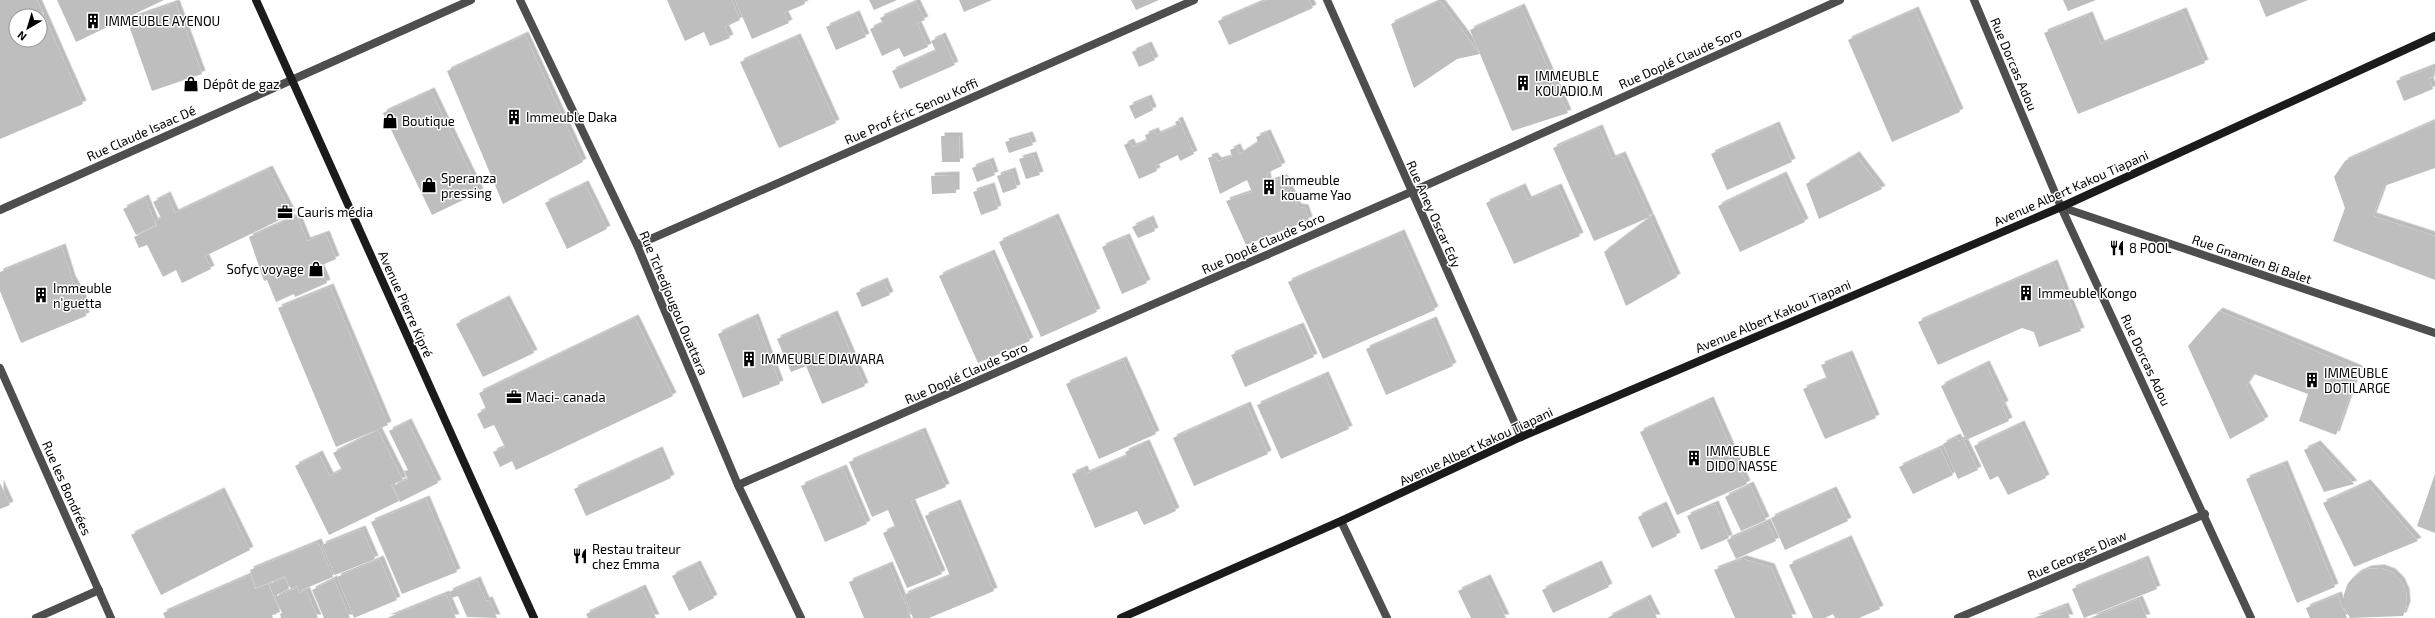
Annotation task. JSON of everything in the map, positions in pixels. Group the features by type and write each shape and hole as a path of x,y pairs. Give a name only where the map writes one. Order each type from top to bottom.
{"street":[{"name":"Avenue Pierre Kipré","path":"256,0 534,618"},
{"name":"Rue Claude Isaac Dé","path":"0,210 291,78 471,0"},
{"name":"Rue Tchedjougou Ouattara","path":"520,0 637,245 738,485 801,618"},
{"name":"Rue Prof Éric Senou Koffi","path":"637,245 1194,0"},
{"name":"Rue Aney Oscar Edy","path":"1327,0 1521,437"},
{"name":"Rue Doplé Claude Soro","path":"738,485 1411,192 1840,0"},
{"name":"Rue Dorcas Adou","path":"1974,0 2061,207 2205,514 2251,618"},
{"name":"Avenue Albert Kakou Tiapani","path":"1121,618 1341,521 1521,437 2061,207 2435,36"},
{"name":"Rue Gnamien Bi Balet","path":"2061,207 2435,334"},
{"name":"Rue les Bondrées","path":"0,368 111,618"},
{"name":"Rue Georges Diaw","path":"1958,618 2205,514"},
{"path":"1341,521 1387,618"},
{"path":"36,618 99,590"}],"building":[{"path":"0,0 37,0 41,8 8,8 8,48 48,48 48,25 83,104 0,139"},
{"name":"IMMEUBLE AYENOU","path":"57,0 164,0 76,42"},
{"path":"667,0 732,0 740,20 725,27 730,38 710,46 704,32 685,41"},
{"path":"735,0 804,0 805,4 784,13 789,23 752,39"},
{"path":"869,0 897,0 874,10"},
{"path":"959,0 992,0 964,12"},
{"path":"1131,0 1159,0 1136,10"},
{"path":"1267,0 1309,0 1313,8 1229,45 1218,21"},
{"path":"2063,0 2096,0 2068,11"},
{"path":"2259,0 2308,0 2266,17"},
{"path":"1440,1 1480,54 1457,59 1414,88 1391,24"},
{"path":"916,2 925,20 917,23 928,47 904,57 899,48 882,56 870,29 883,23 880,18"},
{"path":"176,3 202,74 152,91 127,20"},
{"name":"IMMEUBLE KOUADIO.M","path":"1521,7 1568,113 1512,131 1470,30"},
{"path":"1915,10 1960,112 1892,142 1848,40"},
{"path":"2183,11 2205,63 2078,114 2044,33 2089,15 2101,44"},
{"path":"856,14 866,37 836,50 826,27"},
{"name":"Immeuble Daka","path":"525,35 583,162 503,204 447,71"},
{"path":"942,36 955,65 900,89 892,71 936,51 931,41"},
{"path":"797,37 836,123 779,148 740,62"},
{"path":"1148,45 1155,60 1139,67 1132,52"},
{"path":"2432,67 2435,76 2429,78 2433,89 2404,101 2396,81"},
{"path":"431,91 480,192 432,215 383,113"},
{"path":"1148,98 1153,110 1135,119 1129,106"},
{"path":"1179,120 1194,154 1180,161 1178,155 1155,166 1157,171 1139,179 1124,145 1130,142 1133,147 1147,141 1145,135 1155,131 1157,135 1177,126 1175,122"},
{"path":"2435,121 2435,168 2384,186 2373,216 2435,236 2435,280 2333,241 2345,208 2334,177 2345,161"},
{"path":"1776,125 1792,162 1727,190 1711,154"},
{"path":"1599,128 1612,159 1622,155 1650,217 1594,241 1553,148"},
{"name":"Immeuble kouame Yao","path":"1267,133 1282,166 1267,173 1268,182 1284,178 1298,207 1305,208 1309,220 1246,245 1226,201 1252,192 1247,180 1220,194 1208,158 1214,156 1218,161 1232,157 1230,150 1237,147 1240,154 1258,142 1256,137"},
{"path":"1029,135 1033,145 1009,153 1005,142"},
{"path":"941,136 959,136 960,162 942,162"},
{"path":"1033,155 1040,175 1026,179 1019,159"},
{"path":"1856,155 1882,189 1819,219 1806,184"},
{"path":"990,161 995,175 977,182 972,168"},
{"path":"269,169 292,214 205,256 211,269 182,283 176,270 163,277 147,245 139,248 134,237 157,226 155,221 161,218 153,202 167,195 175,213"},
{"path":"1012,171 1017,188 1003,193 997,176"},
{"path":"956,175 956,193 932,194 931,176"},
{"path":"1783,175 1805,222 1740,252 1718,206"},
{"path":"585,184 607,229 567,249 545,203"},
{"path":"991,186 998,209 981,215 973,192"},
{"path":"1522,187 1528,200 1558,187 1580,236 1514,264 1486,203"},
{"path":"145,198 156,225 136,235 123,209"},
{"path":"297,216 307,241 326,234 336,259 320,266 327,283 295,297 294,294 276,302 267,280 264,281 249,237"},
{"path":"1055,217 1097,312 1041,337 999,242"},
{"path":"1650,217 1677,277 1626,306 1604,252"},
{"path":"1150,219 1155,231 1138,238 1132,227"},
{"path":"1401,233 1435,310 1323,359 1288,282"},
{"path":"1126,237 1147,283 1122,294 1102,247"},
{"name":"Immeuble n'guetta","path":"62,247 72,279 83,299 86,316 21,343 0,291 0,272"},
{"path":"991,253 1030,341 978,363 939,276"},
{"name":"Immeuble Kongo","path":"2054,263 2081,331 2039,347 2034,332 2022,328 1938,365 1918,322"},
{"path":"884,281 890,295 862,307 856,293"},
{"path":"330,287 388,425 336,447 278,308"},
{"path":"506,299 534,353 483,377 456,324"},
{"name":"IMMEUBLE DOTILARGE","path":"2219,311 2359,369 2336,435 2299,421 2308,394 2254,374 2246,386 2265,420 2230,439 2188,346"},
{"path":"834,314 865,386 822,404 806,366 791,372 777,339"},
{"name":"IMMEUBLE DIAWARA","path":"755,317 780,384 743,398 718,334"},
{"path":"635,318 673,396 516,470 512,461 500,467 493,452 505,447 494,425 484,429 477,414 486,409 479,393"},
{"path":"1433,320 1453,366 1386,395 1366,349"},
{"path":"1300,326 1314,357 1245,387 1231,355"},
{"path":"1849,354 1876,418 1825,439 1803,389 1827,379 1821,365"},
{"path":"1123,360 1156,434 1099,459 1066,384"},
{"path":"1986,364 2005,404 2002,406 2009,421 1966,440 1941,386"},
{"path":"1325,375 1349,429 1281,459 1257,405"},
{"name":"IMMEUBLE DIDO NASSE","path":"1710,400 1747,484 1677,515 1640,432"},
{"path":"1247,405 1268,454 1194,486 1173,438"},
{"path":"408,422 438,483 400,502 393,486 408,479 404,471 408,470 389,431"},
{"path":"2021,424 2046,478 2008,495 1998,476 1990,480 1974,446"},
{"path":"378,430 403,480 391,485 399,501 329,535 295,466 319,454 330,476 342,470 333,453"},
{"path":"922,431 946,487 911,501 942,574 907,588 883,533 895,527 888,510 872,517 849,462"},
{"path":"1957,437 1959,441 1963,439 1978,470 1958,479 1943,444"},
{"path":"1146,443 1176,511 1144,525 1137,511 1095,528 1072,474 1084,469 1086,474 1127,456 1125,452"},
{"path":"2317,444 2354,484 2324,492 2304,450"},
{"path":"1940,448 1953,475 1913,494 1899,467"},
{"path":"659,450 671,478 586,516 574,489"},
{"path":"2284,464 2335,587 2297,603 2246,479"},
{"path":"843,468 867,524 825,542 801,486"},
{"path":"2435,474 2435,533 2417,526"},
{"path":"0,483 10,505 0,509"},
{"path":"2367,483 2418,541 2354,567 2323,503"},
{"path":"1750,485 1766,520 1741,531 1725,497"},
{"path":"1833,490 1848,521 1785,550 1771,518"},
{"path":"221,491 250,550 161,595 131,535"},
{"path":"426,499 457,572 402,594 371,522"},
{"path":"957,503 994,591 929,618 913,618 904,595 950,576 925,516"},
{"path":"1715,504 1729,538 1701,550 1687,516"},
{"path":"1663,505 1677,536 1652,548 1638,517"},
{"path":"1767,522 1776,541 1736,559 1727,540"},
{"path":"362,529 375,559 335,575 322,545"},
{"path":"1848,539 1880,609 1859,618 1835,618 1833,614 1825,618 1813,618 1789,565"},
{"path":"318,542 333,577 299,591 297,586 291,589 285,576 256,588 250,570"},
{"path":"380,559 397,600 354,618 337,577"},
{"path":"1743,559 1771,567 1793,618 1735,618 1714,570"},
{"path":"2145,559 2157,589 2084,618 2072,589"},
{"path":"697,564 714,598 689,611 672,576"},
{"path":"1598,564 1609,587 1553,613 1542,590"},
{"path":"889,565 911,618 864,618 849,582"},
{"path":"2381,568 2392,572 2401,581 2406,592 2407,605 2403,616 2350,618 2344,607 2344,594 2348,583 2357,574 2368,569"},
{"path":"250,575 255,589 268,584 280,612 272,615 273,618 165,618 163,613"},
{"path":"285,578 289,589 274,596 269,584"},
{"path":"1487,578 1506,618 1471,618 1458,591"},
{"path":"334,579 350,618 324,618 312,590"},
{"path":"477,580 486,601 489,600 497,618 467,617 458,596 451,598 449,592"},
{"path":"297,588 299,593 306,590 318,618 281,618 280,614 282,613 275,597"},
{"path":"642,588 656,618 588,618 586,614"},
{"path":"446,594 456,618 387,618"},
{"path":"2338,595 2347,618 2310,618 2306,608"},
{"path":"1647,598 1657,618 1607,618"},
{"path":"2139,599 2147,618 2090,618"},
{"path":"2065,606 2070,618 2034,618"}],"place":[{"name":"IMMEUBLE AYENOU","path":"93,21"},
{"name":"IMMEUBLE KOUADIO.M","path":"1523,83"},
{"name":"Dépôt de gaz","path":"191,84"},
{"name":"Immeuble Daka","path":"514,117"},
{"name":"Boutique","path":"390,121"},
{"name":"Speranza pressing","path":"429,185"},
{"name":"Immeuble kouame Yao","path":"1269,187"},
{"name":"Cauris média","path":"285,212"},
{"name":"8 POOL","path":"2117,248"},
{"name":"Sofyc voyage","path":"316,269"},
{"name":"Immeuble Kongo","path":"2026,293"},
{"name":"Immeuble n'guetta","path":"41,295"},
{"name":"IMMEUBLE DIAWARA","path":"749,359"},
{"name":"IMMEUBLE DOTILARGE","path":"2312,380"},
{"name":"Maci- canada","path":"514,397"},
{"name":"IMMEUBLE DIDO NASSE","path":"1694,458"},
{"name":"Restau traiteur chez Emma","path":"580,556"}]}
